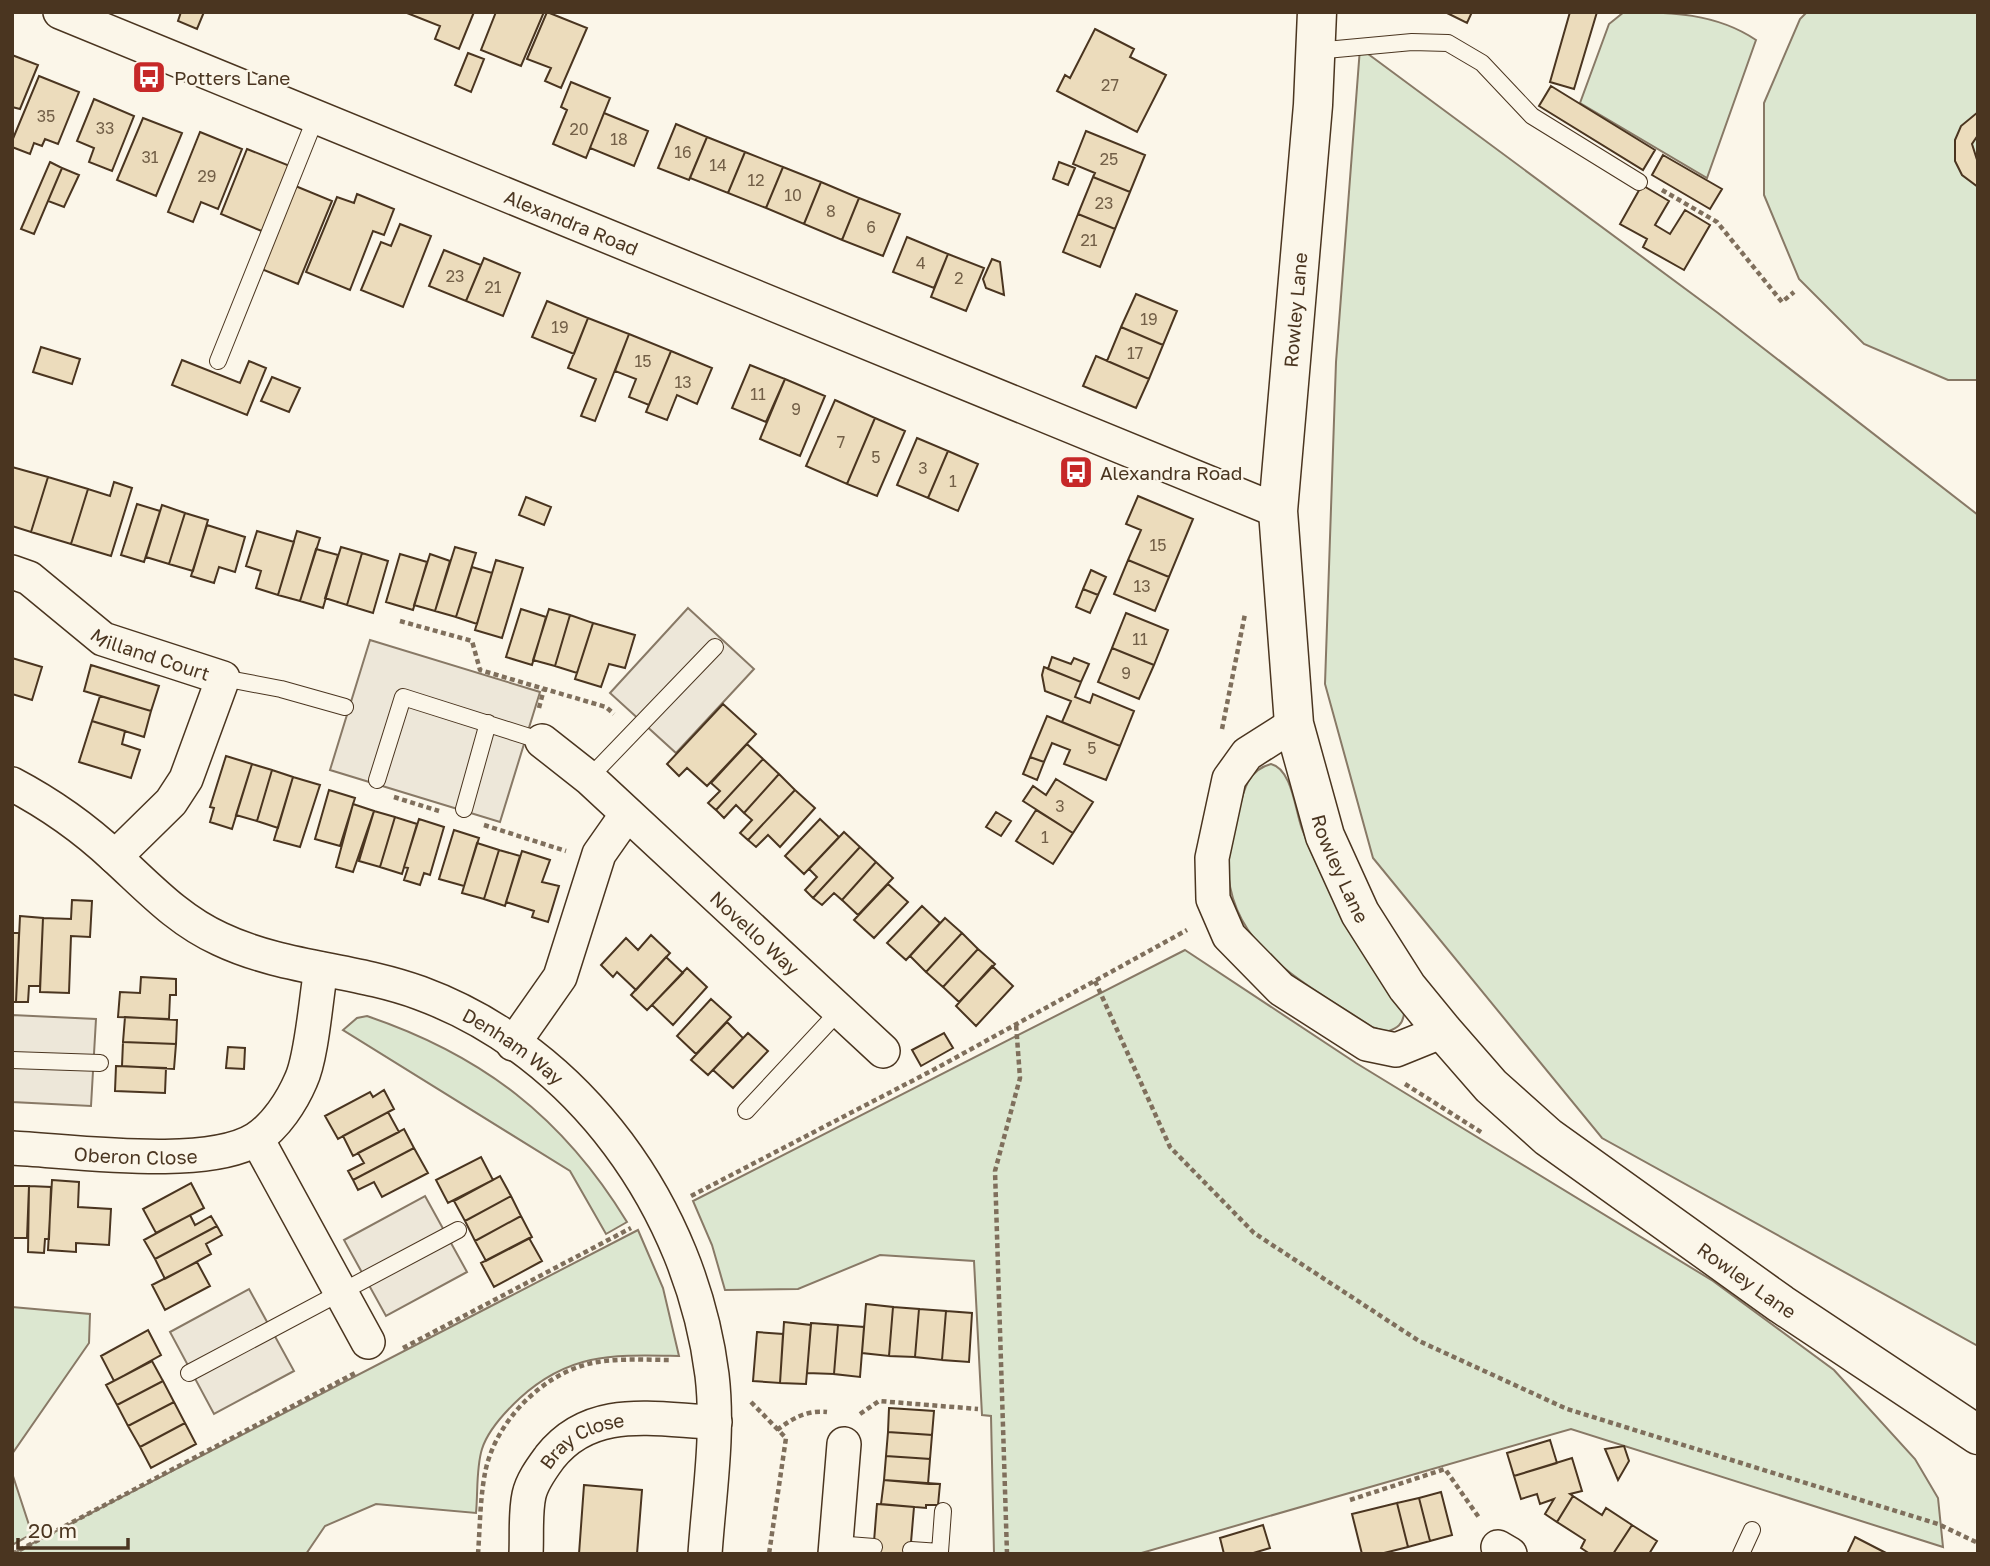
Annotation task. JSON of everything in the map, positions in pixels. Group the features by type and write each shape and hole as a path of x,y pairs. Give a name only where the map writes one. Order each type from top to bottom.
{"street":[{"name":"Alexandra Road","path":"60,12 1278,511"},
{"name":"Rowley Lane","path":"1317,12 1278,511 1294,724 1325,836 1360,913 1407,987 1443,1031 1491,1086 1548,1137 1781,1304 1978,1435"},
{"name":"Milland Court","path":"12,572 29,578 103,639 223,678 186,779 171,802 115,857"},
{"path":"1294,724 1247,754 1229,779 1212,858 1213,899 1229,936 1281,989 1367,1045 1396,1050 1443,1031"},
{"name":"Novello Way","path":"542,741 589,778 883,1051"},
{"name":"Denham Way","path":"12,783 74,822 185,920 218,939 259,956 377,979 422,994 472,1017 554,1075 592,1112 638,1169 662,1211 687,1265 704,1323 715,1422 705,1554"},
{"path":"513,1044 560,976 599,853 627,814"},
{"name":"Oberon Close","path":"12,1148 188,1157 220,1154 257,1139 282,1114 303,1078 321,969"},
{"path":"257,1139 374,1356"},
{"name":"Bray Close","path":"526,1554 529,1494 541,1469 557,1449 580,1429 612,1419 715,1422"},
{"path":"835,1549 846,1429"}],"lane":[{"path":"1315,51 1412,42 1448,43 1482,63 1532,116 1639,182"},
{"path":"218,361 316,117"},
{"path":"589,778 715,647"},
{"path":"223,678 281,689 345,707"},
{"path":"377,780 403,697 542,741"},
{"path":"464,809 488,723"},
{"path":"746,1111 839,1011"},
{"path":"12,1060 100,1063"},
{"path":"189,1373 458,1230"},
{"path":"911,1550 940,1552 943,1511"},
{"path":"1741,1554 1752,1531"},
{"path":"835,1549 874,1547"}],"path":[{"path":"1639,182 1648,181 1717,222 1782,302 1794,292"},
{"path":"1220,738 1247,606"},
{"path":"400,621 472,641 481,670 606,707 635,731"},
{"path":"1187,919 1187,930 1193,939"},
{"path":"12,1554 374,1356 662,1211 1016,1024 1187,930"},
{"path":"1095,981 1170,1147 1254,1233 1419,1341 1567,1409 1938,1524 1978,1543"},
{"path":"1007,1554 995,1171 1020,1078 1016,1024"},
{"path":"1404,1083 1486,1135"},
{"path":"709,1359 786,1438 769,1554"},
{"path":"846,1429 859,1415 879,1401 978,1409"},
{"path":"777,1430 794,1417 814,1410 836,1413"},
{"path":"1350,1500 1445,1469 1504,1550"}],"green space":[{"path":"1624,12 1675,14 1709,19 1756,40 1707,178 1580,103 1609,24"},
{"path":"1807,12 1978,12 1978,380 1948,380 1864,344 1799,279 1764,195 1764,103 1800,19"},
{"path":"1360,48 1718,313 1978,515 1978,1346 1602,1138 1373,858 1325,684 1336,362"},
{"path":"1271,764 1278,767 1288,782 1302,829 1335,901 1404,1013 1401,1023 1391,1031 1372,1027 1299,979 1256,941 1241,918 1231,892 1229,849 1247,783 1256,771"},
{"path":"1185,950 1356,1063 1713,1281 1834,1370 1915,1459 1938,1498 1943,1547 1571,1429 1138,1554 994,1554 991,1416 982,1415 974,1261 880,1255 798,1289 725,1290 712,1245 693,1201"},
{"path":"367,1016 447,1050 516,1094 576,1151 627,1222 606,1234 570,1171 343,1030 357,1018"},
{"path":"638,1230 663,1288 679,1356 594,1359 557,1372 539,1383 503,1415 485,1442 479,1464 476,1513 376,1504 325,1526 306,1554 12,1554"},
{"path":"12,1307 90,1314 89,1343 12,1454"},
{"path":"12,1473 32,1534 12,1545"}],"shaded area":[{"path":"688,608 754,669 676,753 610,693"},
{"path":"370,640 540,692 500,822 330,770"},
{"path":"12,1015 96,1019 91,1106 12,1102"},
{"path":"425,1196 467,1272 386,1316 344,1240"},
{"path":"249,1289 294,1371 214,1414 170,1332"}],"building":[{"path":"181,12 204,12 197,29 178,21"},
{"path":"474,12 459,49 435,39 440,26 407,13"},
{"path":"496,12 544,12 521,66 481,50"},
{"path":"547,12 587,28 561,88 545,81 551,68 527,59"},
{"path":"1445,12 1472,12 1467,23"},
{"path":"1570,12 1597,12 1574,89 1550,82"},
{"path":"1095,29 1134,49 1130,57 1166,75 1137,132 1057,91 1065,75 1070,78"},
{"path":"468,53 484,59 471,92 455,85"},
{"path":"12,55 38,65 20,109 12,107"},
{"path":"39,76 79,92 58,144 45,139 42,146 34,143 30,154 12,147 12,141"},
{"path":"571,82 610,98 586,158 553,144 567,110 561,107"},
{"path":"1551,86 1655,150 1643,170 1539,106"},
{"path":"94,99 134,116 112,171 89,162 94,148 77,141"},
{"path":"1978,112 1978,135 1972,144 1978,163 1978,187 1962,175 1955,161 1955,140 1961,126"},
{"path":"604,113 648,131 634,166 590,148"},
{"path":"143,118 182,133 156,196 117,180"},
{"path":"676,124 707,137 689,180 658,168"},
{"path":"1086,131 1145,155 1130,192 1093,177 1095,173 1073,164"},
{"path":"200,132 242,149 218,209 201,202 193,222 168,212"},
{"path":"707,137 745,152 728,193 690,178"},
{"path":"247,149 290,166 264,232 221,214"},
{"path":"745,152 783,167 766,208 728,193"},
{"path":"1663,155 1722,189 1710,209 1652,175"},
{"path":"50,162 62,168 34,234 21,229"},
{"path":"1059,162 1075,168 1068,185 1053,179"},
{"path":"783,167 821,182 804,224 766,208"},
{"path":"62,168 79,175 64,207 48,201"},
{"path":"1093,177 1130,192 1115,229 1078,214"},
{"path":"821,182 859,198 842,240 804,224"},
{"path":"293,185 332,201 298,284 259,268"},
{"path":"1642,185 1669,201 1655,225 1670,234 1685,210 1710,225 1684,270 1643,247 1647,239 1620,224"},
{"path":"357,194 394,209 384,235 373,231 350,290 306,272 337,197 354,203"},
{"path":"859,198 900,214 883,256 842,240"},
{"path":"1078,214 1115,229 1100,267 1063,252"},
{"path":"400,224 431,236 403,307 361,290 381,242 391,246"},
{"path":"907,237 948,254 934,288 893,272"},
{"path":"444,250 481,265 466,301 429,286"},
{"path":"948,254 984,268 966,311 931,297"},
{"path":"484,258 520,273 503,316 466,301"},
{"path":"992,259 1000,262 1004,295 986,288 983,279"},
{"path":"1136,294 1177,311 1163,345 1121,327"},
{"path":"547,301 588,318 574,354 532,337"},
{"path":"588,318 629,334 595,421 581,416 596,379 568,368"},
{"path":"1121,327 1163,345 1149,379 1107,361"},
{"path":"629,334 671,351 649,405 629,397 636,379 615,371"},
{"path":"41,347 80,359 72,384 33,372"},
{"path":"671,351 712,368 697,404 677,395 667,420 646,412"},
{"path":"1096,356 1149,379 1136,408 1083,386"},
{"path":"182,360 240,383 249,361 266,368 247,415 172,385"},
{"path":"750,365 785,379 766,422 732,408"},
{"path":"272,377 300,388 289,412 261,401"},
{"path":"785,379 825,396 800,456 760,439"},
{"path":"835,400 875,418 847,484 806,466"},
{"path":"875,418 905,431 877,496 847,484"},
{"path":"917,438 948,451 928,498 897,485"},
{"path":"948,451 978,464 958,511 928,498"},
{"path":"12,467 48,477 31,532 12,526"},
{"path":"48,477 88,489 71,544 31,532"},
{"path":"114,482 132,488 111,556 71,544 88,489 110,496"},
{"path":"1138,496 1193,519 1169,577 1128,560 1141,530 1126,524"},
{"path":"526,497 551,507 544,525 519,515"},
{"path":"137,504 160,511 144,562 121,555"},
{"path":"162,505 185,513 169,564 146,557"},
{"path":"185,513 208,520 193,571 169,564"},
{"path":"207,525 245,537 235,572 219,567 214,583 191,576"},
{"path":"257,531 294,542 278,595 256,588 261,571 246,566"},
{"path":"297,531 320,538 300,601 278,595"},
{"path":"341,547 362,553 347,605 325,598"},
{"path":"455,547 476,553 456,617 435,611"},
{"path":"316,549 338,555 323,608 300,601"},
{"path":"362,553 388,561 373,613 347,605"},
{"path":"400,554 427,562 413,610 386,602"},
{"path":"430,554 450,561 435,611 414,605"},
{"path":"496,560 523,568 502,638 475,630"},
{"path":"1128,560 1169,577 1155,611 1114,594"},
{"path":"472,567 492,573 477,624 456,617"},
{"path":"1091,570 1106,577 1098,595 1083,589"},
{"path":"1083,589 1098,595 1090,613 1076,607"},
{"path":"521,609 546,617 532,665 506,657"},
{"path":"549,609 570,615 555,666 533,660"},
{"path":"1126,613 1168,630 1154,665 1112,648"},
{"path":"570,615 593,623 577,673 555,666"},
{"path":"593,623 635,635 625,668 609,664 601,687 575,679"},
{"path":"1112,648 1154,665 1139,699 1098,682"},
{"path":"1052,657 1071,664 1074,658 1089,664 1081,682 1048,669"},
{"path":"12,658 42,667 32,700 12,694"},
{"path":"91,665 159,686 151,711 84,691"},
{"path":"1044,667 1081,682 1075,697 1090,703 1093,694 1134,711 1120,746 1062,722 1071,701 1045,691 1042,675"},
{"path":"100,696 151,711 144,737 92,721"},
{"path":"723,704 756,734 707,786 687,768 679,776 667,764"},
{"path":"1047,716 1120,746 1106,780 1064,764 1070,750 1052,743 1044,762 1030,757"},
{"path":"92,721 125,731 122,744 140,750 131,778 79,762"},
{"path":"747,744 763,759 716,810 708,803 720,791 711,783"},
{"path":"226,756 252,764 232,829 210,822 214,808 210,807"},
{"path":"1030,757 1044,762 1037,780 1023,774"},
{"path":"763,759 779,774 744,813 736,805 724,818 716,810"},
{"path":"252,764 272,770 257,821 236,815"},
{"path":"272,770 293,777 278,828 257,821"},
{"path":"779,774 795,790 748,840 740,833 752,820 744,813"},
{"path":"293,777 320,785 300,847 274,840"},
{"path":"1056,779 1093,802 1073,833 1023,801 1033,786 1046,795"},
{"path":"329,790 355,798 340,846 315,839"},
{"path":"795,790 815,808 780,847 768,835 756,847 748,840"},
{"path":"353,804 374,811 353,872 336,867"},
{"path":"1036,810 1073,833 1053,864 1016,841"},
{"path":"374,811 395,817 380,867 359,861"},
{"path":"996,812 1011,821 1001,836 986,827"},
{"path":"395,817 417,824 402,874 380,867"},
{"path":"419,819 444,827 430,875 424,873 420,885 404,880 408,868 404,867"},
{"path":"820,819 839,837 804,874 785,856"},
{"path":"454,830 479,838 464,886 439,879"},
{"path":"844,832 860,847 813,898 805,890 817,877 809,869"},
{"path":"477,843 499,850 484,899 462,893"},
{"path":"860,847 876,862 842,900 834,893 822,905 813,898"},
{"path":"499,850 520,856 505,906 484,899"},
{"path":"522,851 550,860 542,882 559,886 548,922 532,917 534,911 506,902"},
{"path":"876,862 893,878 858,915 842,900"},
{"path":"888,884 908,902 874,938 854,920"},
{"path":"72,900 92,901 90,937 71,936 69,993 40,992 43,918 71,919"},
{"path":"922,906 940,923 906,960 887,943"},
{"path":"20,916 43,918 40,986 29,986 28,1002 16,1002"},
{"path":"945,918 962,933 926,972 910,956"},
{"path":"12,933 19,933 16,1002 12,1002"},
{"path":"962,933 978,949 943,987 926,972"},
{"path":"651,935 670,953 636,990 617,972 613,977 601,965 626,938 638,950"},
{"path":"978,949 995,964 959,1002 943,987"},
{"path":"666,957 683,973 647,1010 631,995"},
{"path":"992,966 1013,986 976,1026 956,1006"},
{"path":"687,968 707,987 673,1025 652,1005"},
{"path":"141,977 176,979 176,995 170,995 169,1019 118,1017 120,992 140,993"},
{"path":"711,999 731,1017 696,1054 677,1036"},
{"path":"125,1017 177,1020 176,1044 123,1042"},
{"path":"727,1022 743,1038 708,1075 691,1060"},
{"path":"748,1033 768,1051 733,1088 713,1070"},
{"path":"944,1033 953,1048 921,1066 912,1050"},
{"path":"123,1042 176,1044 174,1069 122,1066"},
{"path":"228,1047 245,1048 244,1069 226,1068"},
{"path":"116,1066 166,1068 165,1093 115,1091"},
{"path":"384,1090 394,1109 338,1139 325,1116 370,1092 373,1097"},
{"path":"388,1112 399,1132 353,1156 343,1136"},
{"path":"404,1129 414,1148 353,1180 348,1171 364,1163 358,1153"},
{"path":"414,1148 428,1173 382,1197 374,1182 358,1190 353,1180"},
{"path":"481,1157 493,1180 448,1203 436,1180"},
{"path":"500,1176 511,1196 465,1221 454,1201"},
{"path":"52,1180 79,1182 78,1207 111,1209 109,1245 76,1243 76,1252 48,1250"},
{"path":"191,1183 204,1208 156,1233 143,1209"},
{"path":"12,1186 29,1186 27,1238 12,1238"},
{"path":"29,1186 51,1187 49,1239 45,1239 44,1253 28,1252"},
{"path":"511,1196 521,1216 475,1241 465,1221"},
{"path":"190,1215 195,1225 211,1216 217,1226 155,1259 144,1240"},
{"path":"521,1216 532,1237 486,1261 475,1241"},
{"path":"217,1226 222,1235 206,1244 211,1254 165,1279 155,1259"},
{"path":"529,1238 542,1261 494,1287 481,1263"},
{"path":"197,1262 210,1286 165,1310 152,1285"},
{"path":"866,1304 893,1307 889,1356 862,1353"},
{"path":"893,1307 919,1309 915,1357 889,1356"},
{"path":"919,1309 946,1311 942,1360 915,1357"},
{"path":"946,1311 972,1313 969,1362 942,1360"},
{"path":"784,1322 811,1325 806,1384 780,1383"},
{"path":"811,1323 838,1325 834,1374 807,1373"},
{"path":"838,1325 864,1327 860,1377 834,1374"},
{"path":"148,1330 161,1355 114,1381 101,1356"},
{"path":"757,1332 783,1334 780,1383 753,1381"},
{"path":"152,1361 163,1381 117,1405 106,1385"},
{"path":"163,1381 174,1402 128,1426 117,1405"},
{"path":"174,1402 185,1423 140,1447 128,1426"},
{"path":"889,1408 934,1411 932,1435 888,1432"},
{"path":"185,1423 196,1444 151,1468 140,1447"},
{"path":"888,1432 932,1435 930,1459 886,1456"},
{"path":"1550,1440 1557,1463 1514,1476 1507,1453"},
{"path":"1624,1446 1629,1461 1618,1480 1605,1449"},
{"path":"886,1456 930,1459 928,1484 884,1480"},
{"path":"1572,1458 1582,1491 1570,1494 1573,1496 1557,1522 1545,1514 1554,1499 1540,1504 1537,1494 1521,1499 1514,1476"},
{"path":"884,1480 940,1484 938,1505 926,1505 926,1508 881,1504"},
{"path":"584,1485 642,1490 637,1554 579,1554"},
{"path":"1441,1492 1452,1535 1430,1541 1419,1498"},
{"path":"1573,1496 1602,1515 1606,1508 1632,1525 1613,1554 1590,1554 1581,1548 1585,1540 1557,1522"},
{"path":"1419,1498 1430,1541 1408,1547 1397,1503"},
{"path":"1397,1503 1408,1547 1380,1554 1362,1554 1352,1514"},
{"path":"877,1504 914,1507 910,1554 873,1554"},
{"path":"1263,1525 1270,1548 1250,1554 1224,1554 1220,1538"},
{"path":"1632,1525 1657,1541 1649,1554 1613,1554"},
{"path":"1855,1537 1888,1554 1847,1554"}],"place":[{"name":"Potters Lane","path":"149,77"},
{"name":"Alexandra Road","path":"1076,472"}]}
